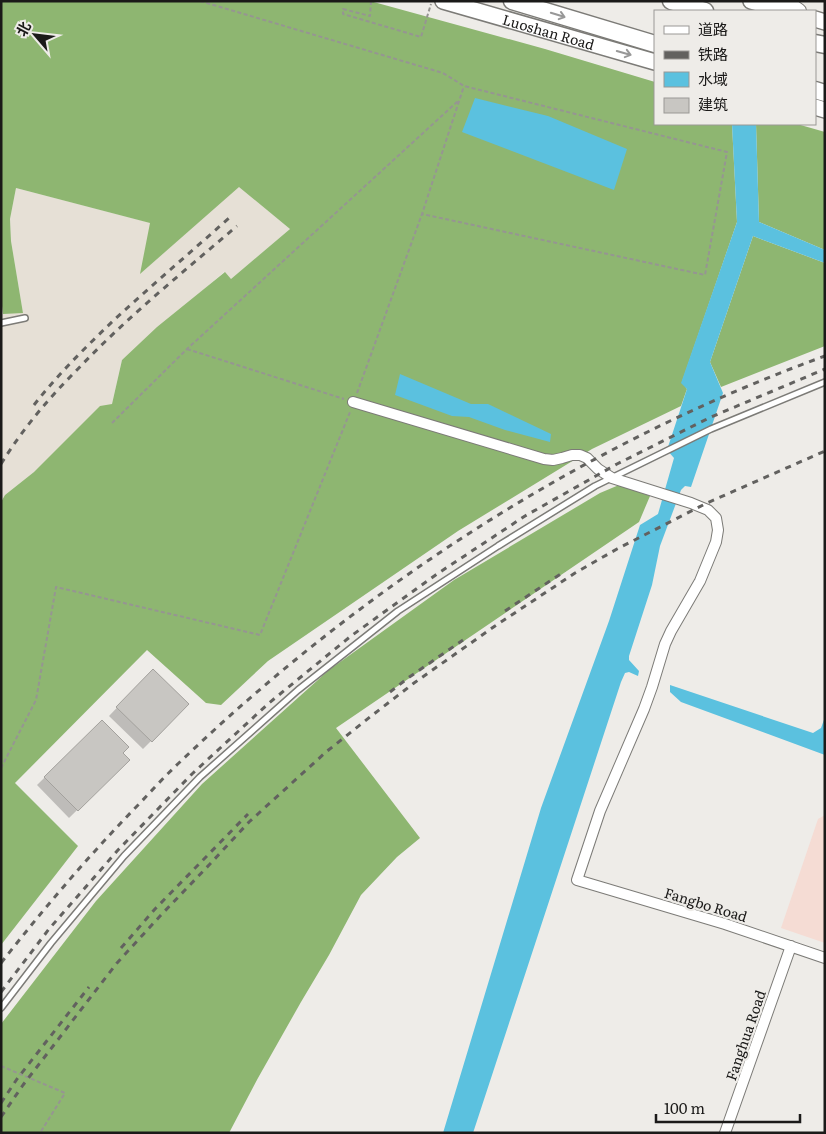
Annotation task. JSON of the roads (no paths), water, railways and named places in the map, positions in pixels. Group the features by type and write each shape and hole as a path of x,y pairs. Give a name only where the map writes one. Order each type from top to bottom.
{"highway":[{"path":"512,1 654,44"},
{"path":"672,1 701,10"}],"main road":[{"name":"Luoshan Road","path":"442,1 654,62"},
{"path":"751,1 783,10"},
{"path":"789,1 798,10"}],"street":[{"path":"353,402 544,459 552,460 580,455 587,458 598,469 612,478"},
{"name":"Fangbo Road","path":"612,478 703,508 716,518 718,530 716,542 700,581 665,644 644,709 600,811 577,880 725,924 825,958"},
{"name":"Fanghua Road","path":"725,1133 791,946"}],"lane":[{"path":"1,323 25,318"},
{"path":"1,1008 51,943 124,856 200,777 298,690 398,611 498,546 596,486 711,429 825,382"}],"water":[{"path":"475,98 548,116 627,149 614,190 462,132"},
{"path":"732,125 756,125 759,222 825,250 825,263 753,236 710,362 723,393 691,487 685,486 681,490 660,546 652,585 629,656 629,660 639,671 638,676 629,672 625,673 621,682 473,1133 443,1133 541,808 609,621 640,525 658,514 674,458 667,450 687,389 681,383 737,222"},
{"path":"400,374 471,404 488,404 551,434 550,442 505,430 469,417 452,416 395,395"},
{"path":"670,685 813,733 821,728 825,717 825,755 681,702 670,692"}],"railway":[{"path":"34,405 63,371 115,319 229,218"},
{"path":"1,464 35,416 94,352 154,297 237,226"},
{"path":"1,963 86,861 176,766 252,697 326,636 402,578 482,525 564,476 649,431 736,391 825,356"},
{"path":"1,992 49,929 118,850 192,774 269,703 351,636 437,574 525,516 617,464 711,417 825,369"},
{"path":"1,1117 23,1085 117,963 249,822 326,752 414,683 575,573 617,549 707,503 825,451"},
{"path":"505,611 565,571"},
{"path":"390,692 463,640"},
{"path":"121,948 155,909 248,814"},
{"path":"1,1103 17,1079 89,987"}]}
